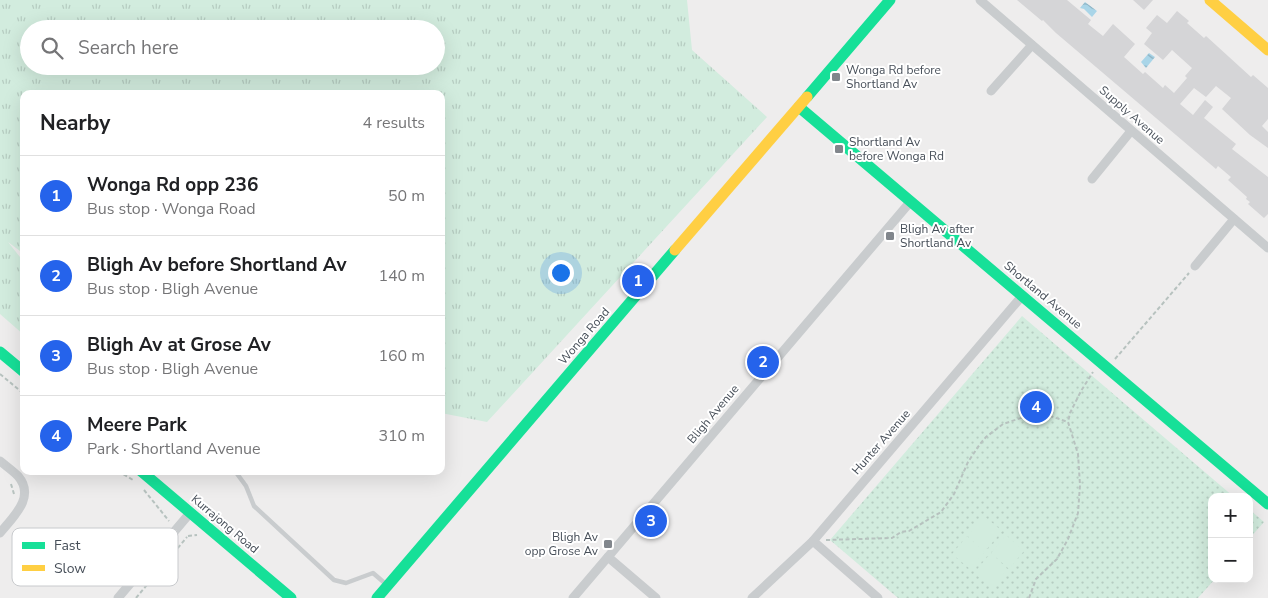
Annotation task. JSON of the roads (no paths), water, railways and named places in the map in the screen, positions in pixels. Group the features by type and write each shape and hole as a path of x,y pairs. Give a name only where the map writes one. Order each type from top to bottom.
{"street":[{"name":"Wonga Road","path":"377,598 890,0"},
{"name":"Supply Avenue","path":"980,0 1268,248"},
{"path":"1210,0 1268,50"},
{"path":"991,91 1032,45"},
{"name":"Shortland Avenue","path":"799,107 1268,504"},
{"path":"1092,179 1132,131"},
{"name":"Bligh Avenue","path":"574,598 911,202"},
{"path":"1195,266 1234,219"},
{"name":"Hunter Avenue","path":"752,598 813,542 1022,296"},
{"path":"0,352 20,369"},
{"path":"0,461 18,476 24,485 25,496 20,508 0,533"},
{"name":"Kurrajong Road","path":"138,477 190,513 291,598"},
{"path":"177,528 190,513"},
{"path":"813,542 878,598"},
{"path":"608,557 656,598"},
{"path":"118,598 128,586"}],"lane":[{"path":"238,475 246,486 254,506 334,580 346,583 373,573 388,586"}],"water":[{"path":"1085,2 1097,11 1092,17 1084,9 1080,8"},
{"path":"1149,53 1155,57 1146,68 1141,62"}],"place":[{"name":"Wonga Rd before Shortland Av","path":"836,77"},
{"name":"Shortland Av before Wonga Rd","path":"839,149"},
{"name":"Bligh Av after Shortland Av","path":"890,236"},
{"name":"Wonga Rd opp 236","path":"638,281"},
{"name":"Bligh Av before Shortland Av","path":"763,362"},
{"name":"Meere Park","path":"1036,407"},
{"name":"Bligh Av at Grose Av","path":"651,521"},
{"name":"Bligh Av opp Grose Av","path":"608,544"}]}
